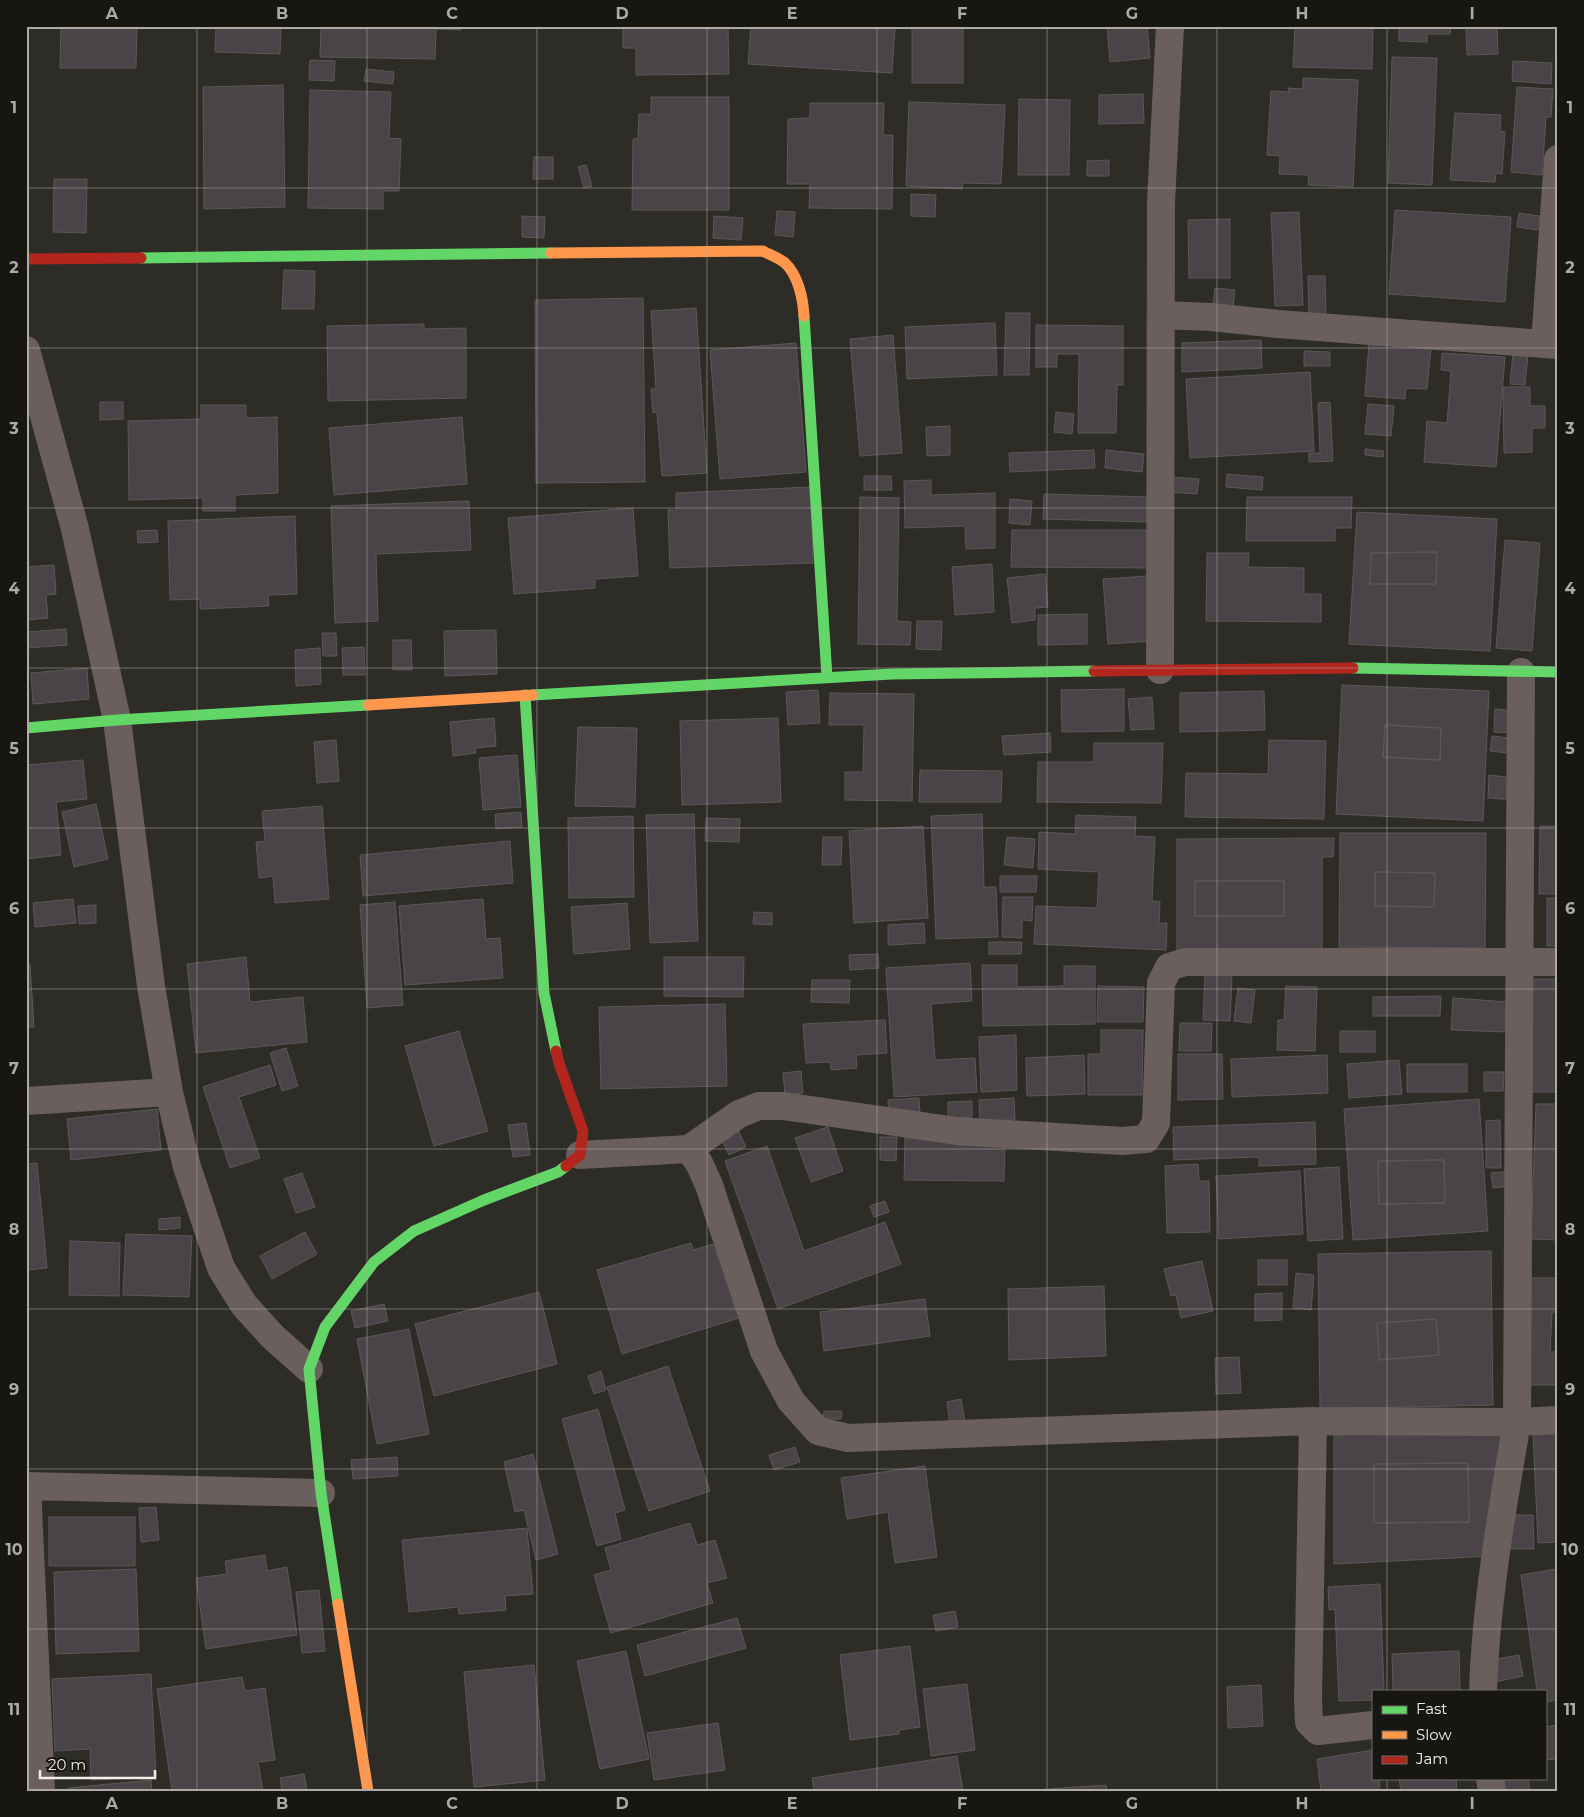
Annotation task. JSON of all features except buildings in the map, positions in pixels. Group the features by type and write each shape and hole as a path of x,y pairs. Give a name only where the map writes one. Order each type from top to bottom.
{"street":[{"path":"1160,670 1161,202 1170,26"},
{"path":"1161,315 1211,317 1278,324 1551,344 1558,159"},
{"path":"26,259 763,251 784,262 794,274 802,306 827,677"},
{"path":"26,350 75,529 117,720 151,986 169,1092 187,1167 221,1268 244,1305 272,1336 309,1369"},
{"path":"26,728 117,720 892,674 1359,668 1558,672"},
{"path":"1483,1690 1484,1649 1506,1486 1517,1422 1521,672"},
{"path":"525,695 544,993 559,1064 584,1131 580,1155"},
{"path":"368,1791 321,1493 309,1369 325,1327 374,1262 414,1231 484,1200 558,1172 580,1155 689,1149 739,1114 759,1106 783,1106 957,1131 1122,1140 1146,1139 1156,1123 1161,983 1169,967 1184,962 1558,962"},
{"path":"26,1101 169,1092"},
{"path":"689,1149 709,1185 764,1351 791,1401 818,1430 848,1438 1313,1421 1517,1422 1558,1420"},
{"path":"1313,1421 1309,1722 1318,1731 1372,1725"},
{"path":"41,1791 26,1486 321,1493"}],"traffic: fast":[{"path":"141,258 551,253"},
{"path":"804,316 827,677"},
{"path":"1353,668 1558,672"},
{"path":"533,695 892,674 1094,671"},
{"path":"525,695 544,993 556,1051"},
{"path":"26,728 117,720 368,705"},
{"path":"338,1604 321,1493 309,1369 325,1327 374,1262 414,1231 484,1200 558,1172 566,1166"}],"traffic: slow":[{"path":"551,253 763,251 785,263 790,268 801,294 804,316"},
{"path":"368,705 533,695"},
{"path":"338,1604 368,1791"}],"traffic: jam":[{"path":"26,259 141,258"},
{"path":"1094,671 1353,668"},
{"path":"556,1051 583,1131 580,1155 566,1166"}]}
